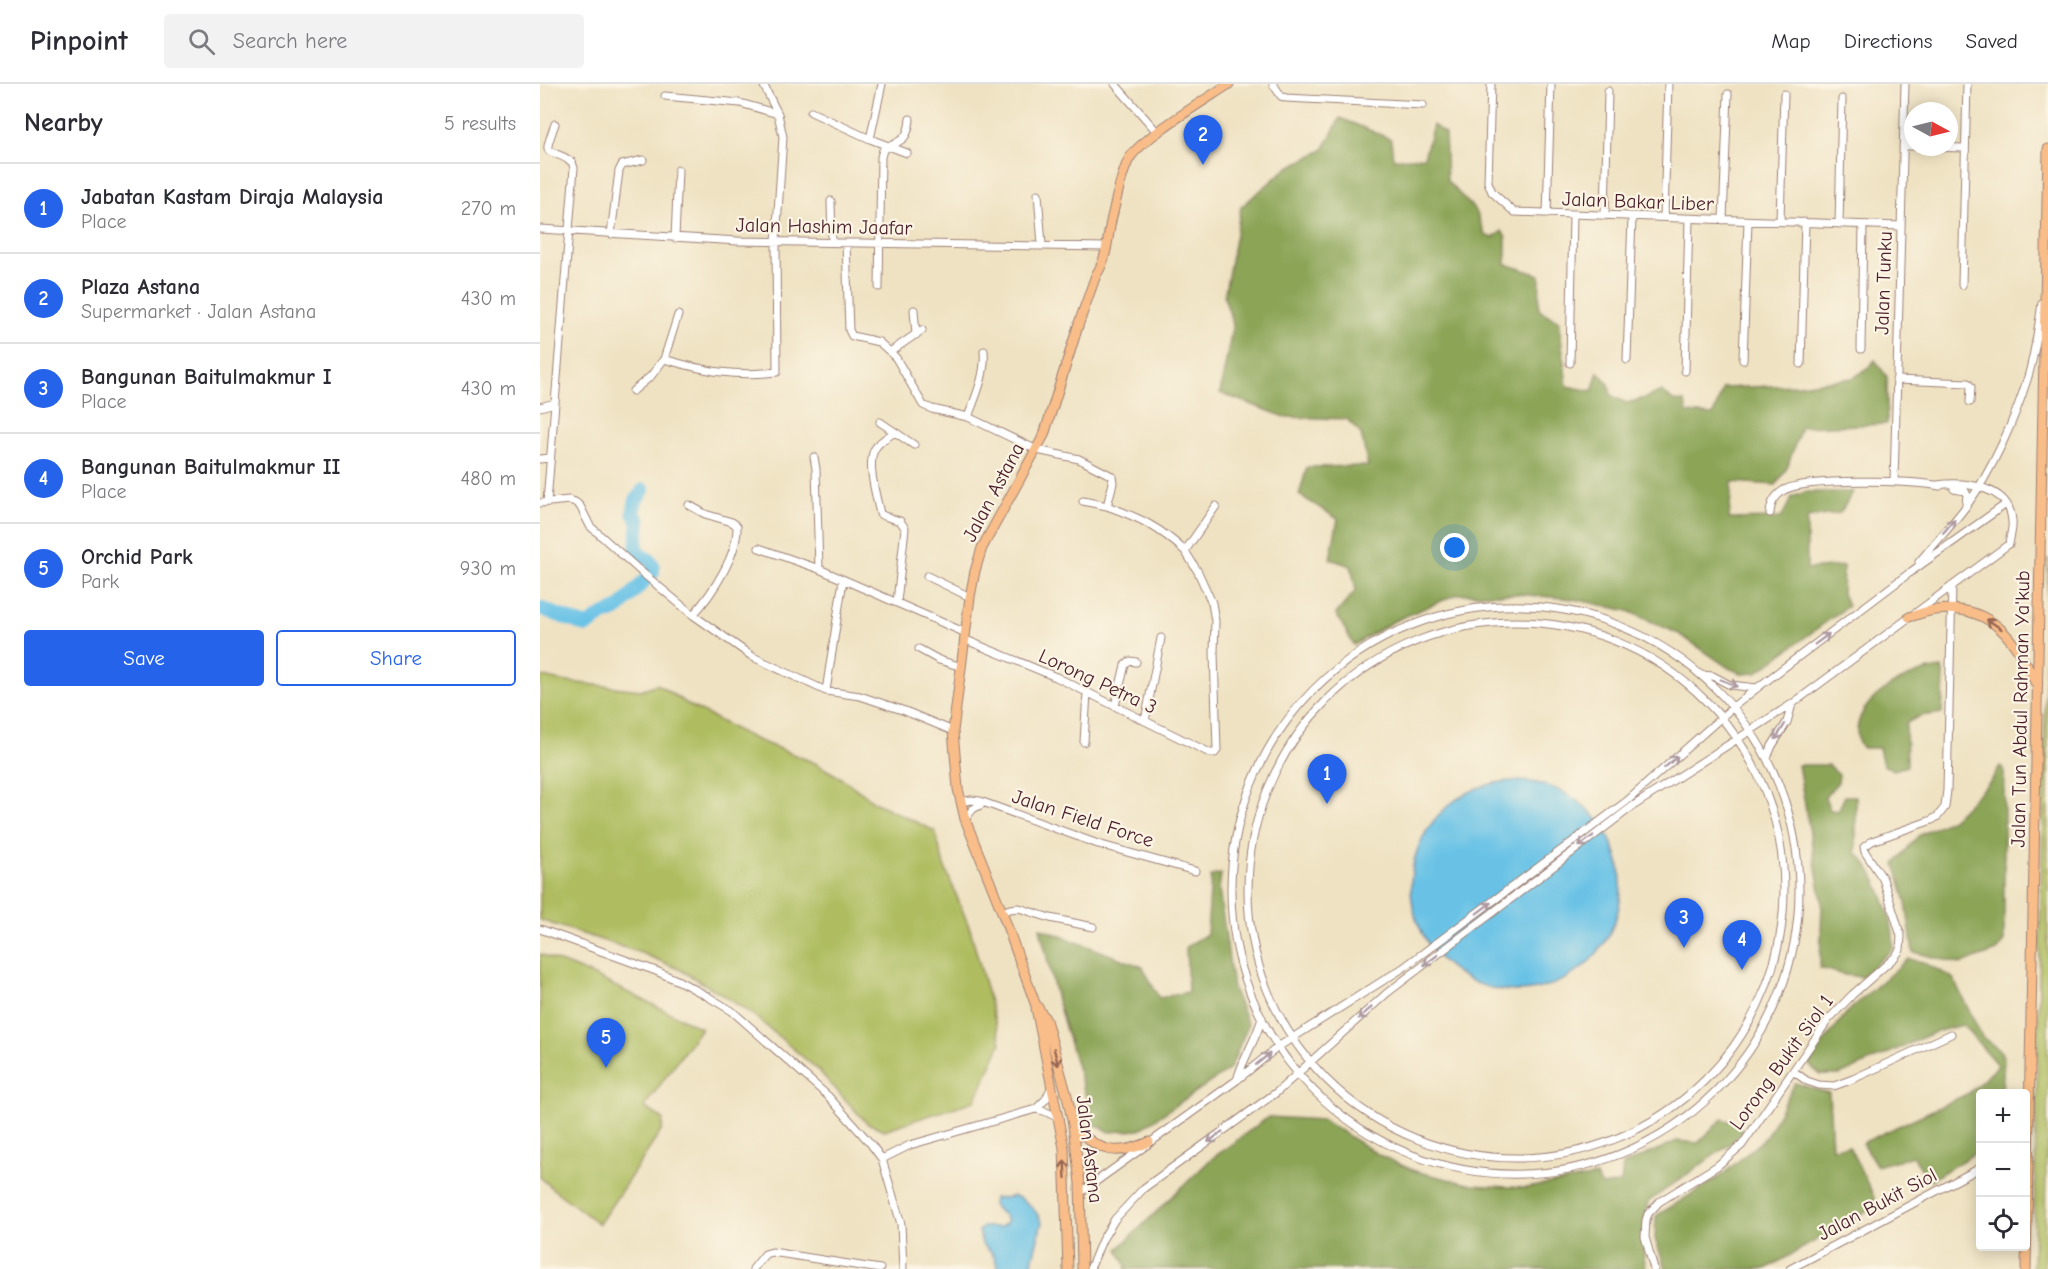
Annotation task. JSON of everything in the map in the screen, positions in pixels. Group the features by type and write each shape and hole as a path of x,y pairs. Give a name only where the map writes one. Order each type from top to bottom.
{"main road":[{"path":"1105,247 1110,236 1109,230 1129,159 1135,151 1229,84"},
{"name":"Jalan Tun Abdul Rahman Ya'kub","path":"2030,1123 2048,149"},
{"name":"Jalan Astana","path":"1069,1269 1065,1171 1059,1118 1035,1002 965,819 957,779 953,731 970,597 982,548 1037,450 1049,420 1105,247"},
{"path":"1909,617 1934,610 1952,609 1969,611 1982,616 2004,632 2015,644 2038,688"},
{"name":"Jalan Astana","path":"1035,1002 1046,1020 1073,1125 1080,1193 1082,1269"},
{"path":"1073,1125 1103,1148 1132,1150 1149,1142"},
{"path":"1069,1269 1070,1211 1074,1197 1080,1193"},
{"name":"Jalan Tun Abdul Rahman Ya'kub","path":"2026,1269 2027,1197"}],"street":[{"path":"664,359 735,375 777,372 776,241 783,137 778,114 763,84"},
{"path":"870,139 882,84"},
{"path":"1115,84 1158,133"},
{"path":"1273,84 1281,96 1286,98 1423,105"},
{"name":"Jalan Bakar Liber","path":"1491,84 1488,182 1492,192 1514,212 1901,226"},
{"path":"1547,214 1551,84"},
{"path":"1664,217 1668,84"},
{"name":"Jalan Tunku","path":"1894,482 1905,84"},
{"path":"1962,285 1967,84"},
{"path":"1605,216 1608,91"},
{"path":"1723,220 1728,94"},
{"path":"1780,220 1784,94"},
{"path":"665,96 740,103 778,114"},
{"path":"1839,224 1842,99"},
{"path":"811,112 907,153"},
{"path":"879,287 881,157 883,150 903,140 909,131 910,120"},
{"path":"555,124 547,145 548,151 567,158 572,162 574,168 555,403 544,503 569,500 575,502 584,512 590,526 639,570 693,615 753,657 826,691 860,696 953,731"},
{"path":"1958,148 1965,148"},
{"path":"611,234 619,171 622,165 643,160"},
{"path":"675,238 678,170"},
{"path":"1038,194 1042,245"},
{"path":"831,201 832,242"},
{"path":"1570,363 1573,215"},
{"path":"1627,360 1632,217"},
{"path":"1685,370 1689,219"},
{"path":"1743,360 1748,221"},
{"path":"1801,364 1805,222"},
{"path":"1861,349 1863,225"},
{"name":"Jalan Hashim Jaafar","path":"540,229 675,238 1105,247"},
{"path":"846,243 849,330 852,336 879,342 890,352 896,358 923,405 968,417 1037,450 1079,459 1112,476 1113,483 1107,506"},
{"path":"1912,571 1966,506 1979,487 2000,445 2027,380 2045,282"},
{"path":"890,352 919,332 914,310"},
{"path":"633,391 651,376 664,359 678,315"},
{"path":"968,417 983,371 984,351"},
{"path":"1896,380 1968,383 1971,387 1970,402"},
{"path":"540,407 555,403"},
{"path":"880,422 914,445"},
{"path":"895,432 875,448 872,459 872,478 880,513 900,520 905,528 897,602"},
{"path":"814,457 819,569"},
{"path":"540,459 550,458"},
{"path":"1967,485 1976,482 1986,472"},
{"path":"1770,513 1771,504 1782,492 1798,485 1826,482 1894,482 1937,485 1965,491 1966,506"},
{"path":"1080,1193 1237,1080 1278,1047 1403,968 1630,803 1792,704 2009,544 2012,520 2006,504 1996,494 1967,485 1937,485"},
{"path":"1083,501 1107,506 1144,520 1169,536 1185,551 1216,506"},
{"path":"1090,1269 1102,1240 1115,1218 1144,1188 1299,1074 1387,993 1630,803 1733,707 1912,571 2006,504"},
{"path":"689,505 705,514 732,522 737,526 737,534 722,574 707,599 693,615"},
{"name":"Lorong Petra 3","path":"759,548 819,569 897,602 1210,753 1215,753 1217,750 1215,621 1212,603 1198,572 1185,551"},
{"path":"927,576 970,597"},
{"path":"826,691 843,580"},
{"name":"Lorong Bukit Siol 1","path":"1654,1269 1645,1237 1648,1214 1659,1202 1717,1166 1742,1145 1835,1013 1900,950 1901,936 1883,879 1864,847 1872,841 1932,820 1945,807 1952,586"},
{"path":"1510,605 1546,607 1582,613 1622,626 1676,655 1701,675 1733,707 1767,758 1786,805 1795,845 1798,876 1797,921 1789,965 1774,1007 1752,1047 1725,1082 1700,1106 1643,1145 1609,1159 1574,1169 1537,1175 1500,1175 1464,1171 1428,1162 1373,1137 1348,1121 1324,1101 1278,1047 1262,1018 1241,963 1232,904 1238,834 1249,794 1266,756 1287,721 1303,702 1339,668 1381,639 1439,616 1474,608 1510,605"},
{"path":"1496,621 1548,623 1600,634 1634,648 1696,690 1722,717 1738,739 1765,791 1780,847 1783,910 1779,940 1772,969 1761,997 1732,1049 1690,1095 1664,1114 1636,1131 1579,1152 1540,1158 1490,1159 1450,1151 1403,1135 1376,1121 1329,1084 1292,1039 1269,996 1254,950 1248,902 1248,878 1254,832 1268,787 1290,745 1318,708 1362,670 1395,649 1444,630 1496,621"},
{"path":"1145,721 1161,638"},
{"path":"919,648 939,660 962,667"},
{"path":"1115,706 1125,665 1130,661 1136,662"},
{"path":"1701,675 1713,676 1730,686 1757,688"},
{"path":"1084,742 1087,693"},
{"path":"1767,758 1787,722 1792,704"},
{"name":"Jalan Field Force","path":"961,802 971,800 984,803 1098,844 1195,871"},
{"path":"965,819 973,809 984,803"},
{"path":"1002,912 1018,909 1093,927"},
{"path":"540,929 679,981 732,1011 828,1096 882,1159 901,1224 903,1269"},
{"path":"1237,1080 1240,1066 1258,1032 1262,1018"},
{"path":"1793,1071 1807,1081 1834,1086 1951,1035"},
{"path":"882,1159 910,1145 1035,1109 1046,1100 1052,1085"},
{"path":"1035,1109 1059,1118"},
{"name":"Jalan Bukit Siol","path":"1790,1269 1976,1170"},
{"path":"753,1269 765,1254 772,1252 880,1269"}],"green space":[{"path":"1340,118 1391,139 1393,159 1424,157 1433,125 1445,134 1447,181 1476,211 1485,235 1493,238 1502,231 1506,237 1506,264 1540,275 1539,310 1559,321 1567,386 1592,391 1598,372 1609,384 1611,395 1626,403 1662,391 1673,401 1685,402 1687,413 1713,415 1723,388 1798,385 1853,378 1866,370 1875,360 1887,377 1887,424 1801,427 1787,468 1776,485 1732,482 1729,519 1781,518 1792,497 1805,492 1853,492 1840,513 1807,518 1807,569 1843,566 1842,594 1848,606 1756,673 1743,674 1729,668 1679,634 1628,611 1574,599 1517,594 1458,594 1394,621 1354,645 1336,614 1356,590 1351,566 1330,559 1338,519 1299,495 1307,467 1368,466 1361,434 1347,419 1285,417 1220,393 1233,324 1224,297 1241,207 1287,168 1323,150"},
{"path":"2048,558 2048,1086 2044,1269 2033,1269"},
{"path":"1942,668 1944,679 1942,713 1920,716 1906,723 1907,766 1894,770 1883,765 1879,748 1863,748 1859,744 1857,729 1862,714 1870,702 1897,682 1928,670"},
{"path":"540,676 560,681 641,690 657,684 689,705 752,738 815,763 876,803 935,831 944,865 970,929 1001,1043 975,1101 884,1130 867,1123 817,1069 752,1014 718,992 679,969 644,954 540,920"},
{"path":"1798,765 1828,765 1839,775 1838,782 1825,797 1830,810 1838,811 1845,796 1856,796 1856,853 1871,871 1883,897 1893,938 1893,949 1862,977 1820,968 1822,902"},
{"path":"2000,766 2004,769 2004,941 1997,951 1960,964 1913,952 1906,903 1895,863 1918,836 1952,819 1991,781"},
{"path":"1221,874 1219,889 1233,988 1248,1025 1230,1069 1139,1130 1110,1132 1094,1124 1057,1000 1040,928 1143,967 1159,998 1188,992 1186,947 1207,934 1211,876"},
{"path":"540,954 590,974 701,1028 644,1107 663,1119 662,1130 599,1224 540,1177"},
{"path":"1908,959 1923,962 1953,978 1982,1037 2000,1050 2004,1059 2002,1089 1976,1089 1976,1152 1929,1181 1913,1156 1877,1166 1862,1143 1969,1093 1998,1066 1963,1025 1935,1032 1840,1075 1821,1075 1809,1065 1848,1011"},
{"path":"1795,1083 1829,1093 1832,1148 1849,1146 1878,1205 1766,1269 1666,1269 1655,1239 1656,1216 1721,1176 1766,1137"},
{"path":"1268,1117 1323,1120 1379,1155 1415,1171 1472,1185 1526,1188 1596,1176 1602,1186 1621,1183 1623,1165 1677,1141 1698,1143 1722,1119 1738,1124 1743,1133 1648,1202 1642,1243 1646,1269 1125,1269 1126,1266 1118,1249 1210,1160"}],"water":[{"path":"1506,781 1526,781 1547,785 1566,793 1575,798 1597,819 1609,836 1617,855 1621,886 1617,917 1609,936 1604,945 1583,967 1566,979 1547,987 1526,991 1506,991 1485,987 1457,974 1428,945 1415,917 1411,896 1411,876 1415,855 1428,827 1457,798 1485,785"},
{"path":"1014,1196 1030,1206 1042,1222 1032,1262 1035,1269 999,1269 992,1253 982,1244 979,1230 983,1227 1000,1227 1006,1224 1004,1215 993,1205 994,1198"}],"waterway":[{"path":"540,608 586,626 618,609 653,572 650,560 640,555 636,548 639,521 633,513 636,500 643,490"}],"place":[{"name":"Plaza Astana","path":"1203,165"},
{"name":"Jabatan Kastam Diraja Malaysia","path":"1327,804"},
{"name":"Bangunan Baitulmakmur I","path":"1684,948"},
{"name":"Bangunan Baitulmakmur II","path":"1742,970"},
{"name":"Orchid Park","path":"606,1068"}]}
